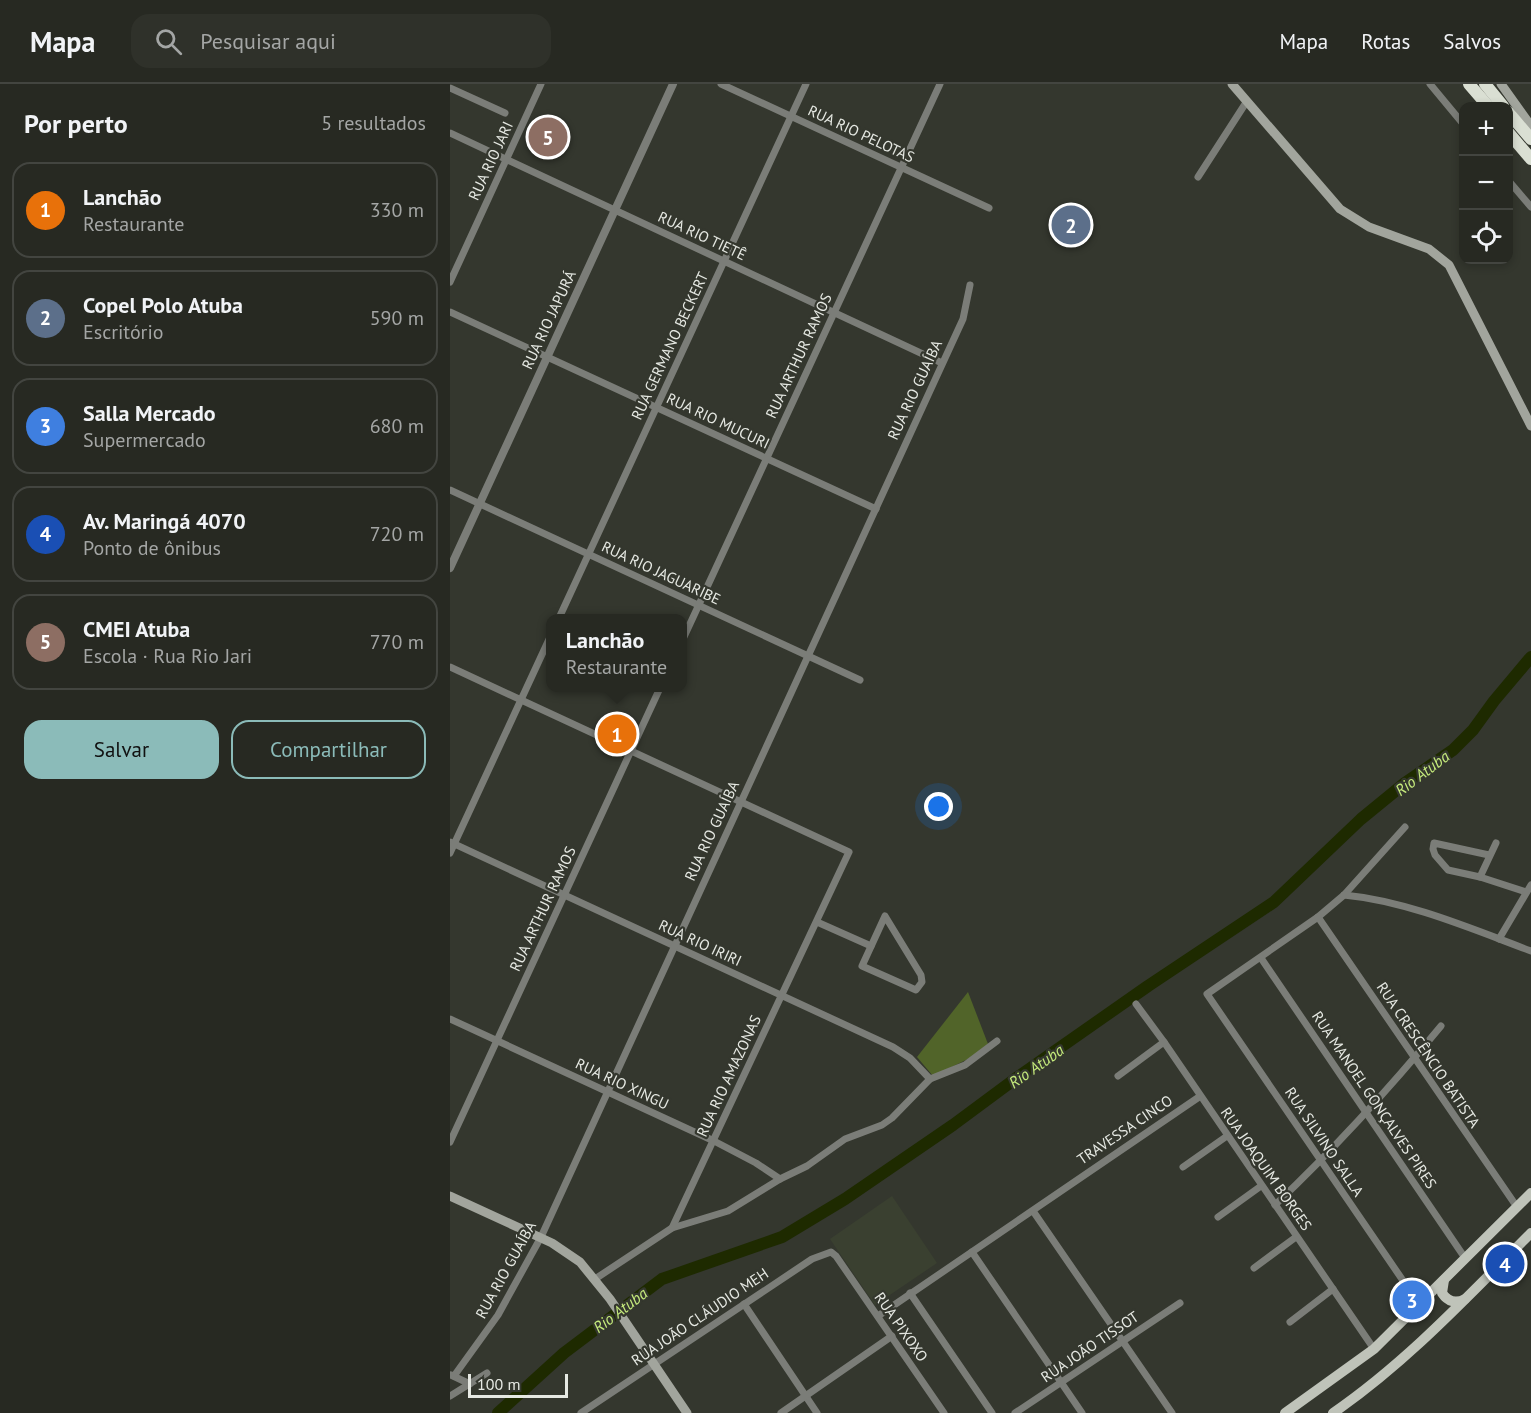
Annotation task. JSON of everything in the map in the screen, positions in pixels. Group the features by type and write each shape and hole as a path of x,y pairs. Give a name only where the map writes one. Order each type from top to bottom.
{"highway":[{"path":"1469,84 1485,102"},
{"path":"1485,84 1500,102"},
{"path":"1513,117 1531,139"},
{"path":"1513,137 1531,159"}],"main road":[{"path":"1232,84 1340,209 1369,227 1429,249 1449,265 1531,426"},
{"path":"1501,84 1531,126"},
{"path":"1285,1413 1374,1349 1531,1193"},
{"path":"450,1196 541,1237 571,1255 595,1279 610,1299 687,1413"},
{"path":"1333,1413 1363,1392 1408,1354 1531,1233"},
{"path":"1444,1279 1442,1288 1445,1297 1453,1302 1465,1299"}],"street":[{"name":"RUA RIO JARI","path":"450,282 542,84"},
{"name":"RUA RIO JAPURÁ","path":"450,568 673,84"},
{"name":"RUA RIO PELOTAS","path":"721,84 989,208"},
{"name":"RUA GERMANO BECKERT","path":"561,614 807,84"},
{"name":"RUA ARTHUR RAMOS","path":"687,630 940,84"},
{"path":"1430,84 1459,119"},
{"path":"450,88 505,113"},
{"path":"1198,177 1247,101"},
{"name":"RUA RIO TIETÊ","path":"450,133 942,363"},
{"path":"1513,185 1531,207"},
{"name":"RUA RIO GUAÍBA","path":"452,1375 477,1347 510,1296 541,1237 963,319 970,285"},
{"name":"RUA RIO MUCURI","path":"450,312 876,508"},
{"name":"RUA RIO JAGUARIBE","path":"450,490 860,680"},
{"path":"450,853 452,843 546,646"},
{"path":"450,667 741,802"},
{"name":"RUA ARTHUR RAMOS","path":"450,1142 658,692"},
{"name":"RUA RIO AMAZONAS","path":"672,1228 849,852 741,802"},
{"path":"1262,958 1344,895 1405,827"},
{"name":"RUA RIO IRIRI","path":"452,843 893,1047 910,1058 930,1080"},
{"path":"1489,855 1434,843 1433,849 1435,855 1448,870 1480,877 1526,892"},
{"path":"1480,877 1496,843"},
{"path":"1499,939 1531,885"},
{"path":"1344,895 1368,897 1393,903 1531,951"},
{"path":"885,916 919,969 922,982 920,987 912,989 862,966 871,946 885,916"},
{"name":"RUA CRESCÊNCIO BATISTA","path":"1318,917 1517,1207"},
{"path":"817,922 871,946"},
{"name":"RUA SILVINO SALLA","path":"1262,958 1207,994 1419,1304"},
{"name":"RUA MANOEL GONÇALVES PIRES","path":"1262,958 1465,1258"},
{"name":"RUA JOAQUIM BORGES","path":"1136,1004 1374,1349"},
{"name":"RUA RIO XINGU","path":"450,1019 714,1141 756,1163 780,1179"},
{"path":"1275,1205 1321,1162 1367,1113 1441,1026"},
{"path":"595,1279 672,1228 728,1211 799,1170 845,1139 887,1122 930,1080 965,1065 997,1041"},
{"path":"1118,1076 1164,1042"},
{"name":"TRAVESSA CINCO","path":"878,1316 1199,1096"},
{"path":"1183,1167 1227,1136"},
{"path":"1218,1217 1261,1186"},
{"path":"1033,1211 1172,1413"},
{"path":"1254,1268 1296,1237"},
{"name":"RUA JOÃO CLÁUDIO MEH","path":"581,1413 812,1259 831,1252 836,1256"},
{"path":"972,1252 1082,1413"},
{"name":"RUA PIXOXO","path":"836,1256 944,1413"},
{"path":"1290,1322 1333,1289"},
{"path":"910,1293 992,1413"},
{"name":"RUA JOÃO TISSOT","path":"1015,1413 1121,1340 1180,1303"},
{"path":"744,1304 818,1413"},
{"path":"781,1413 892,1336"},
{"path":"450,1396 487,1373"},
{"path":"452,1375 470,1384"}],"shaded area":[{"path":"892,1196 937,1263 875,1305 830,1239"}],"green space":[{"path":"968,992 988,1044 970,1058 933,1076 917,1057"}],"waterway":[{"name":"Rio Atuba","path":"498,1413 564,1353 662,1279 782,1237 845,1199 1148,986 1274,902 1361,819 1405,783 1453,750 1473,730 1531,657"}],"place":[{"name":"CMEI Atuba","path":"548,137"},
{"name":"Copel Polo Atuba","path":"1071,225"},
{"name":"Lanchão","path":"617,734"},
{"name":"Av. Maringá 4070","path":"1505,1264"},
{"name":"Salla Mercado","path":"1412,1300"}]}
